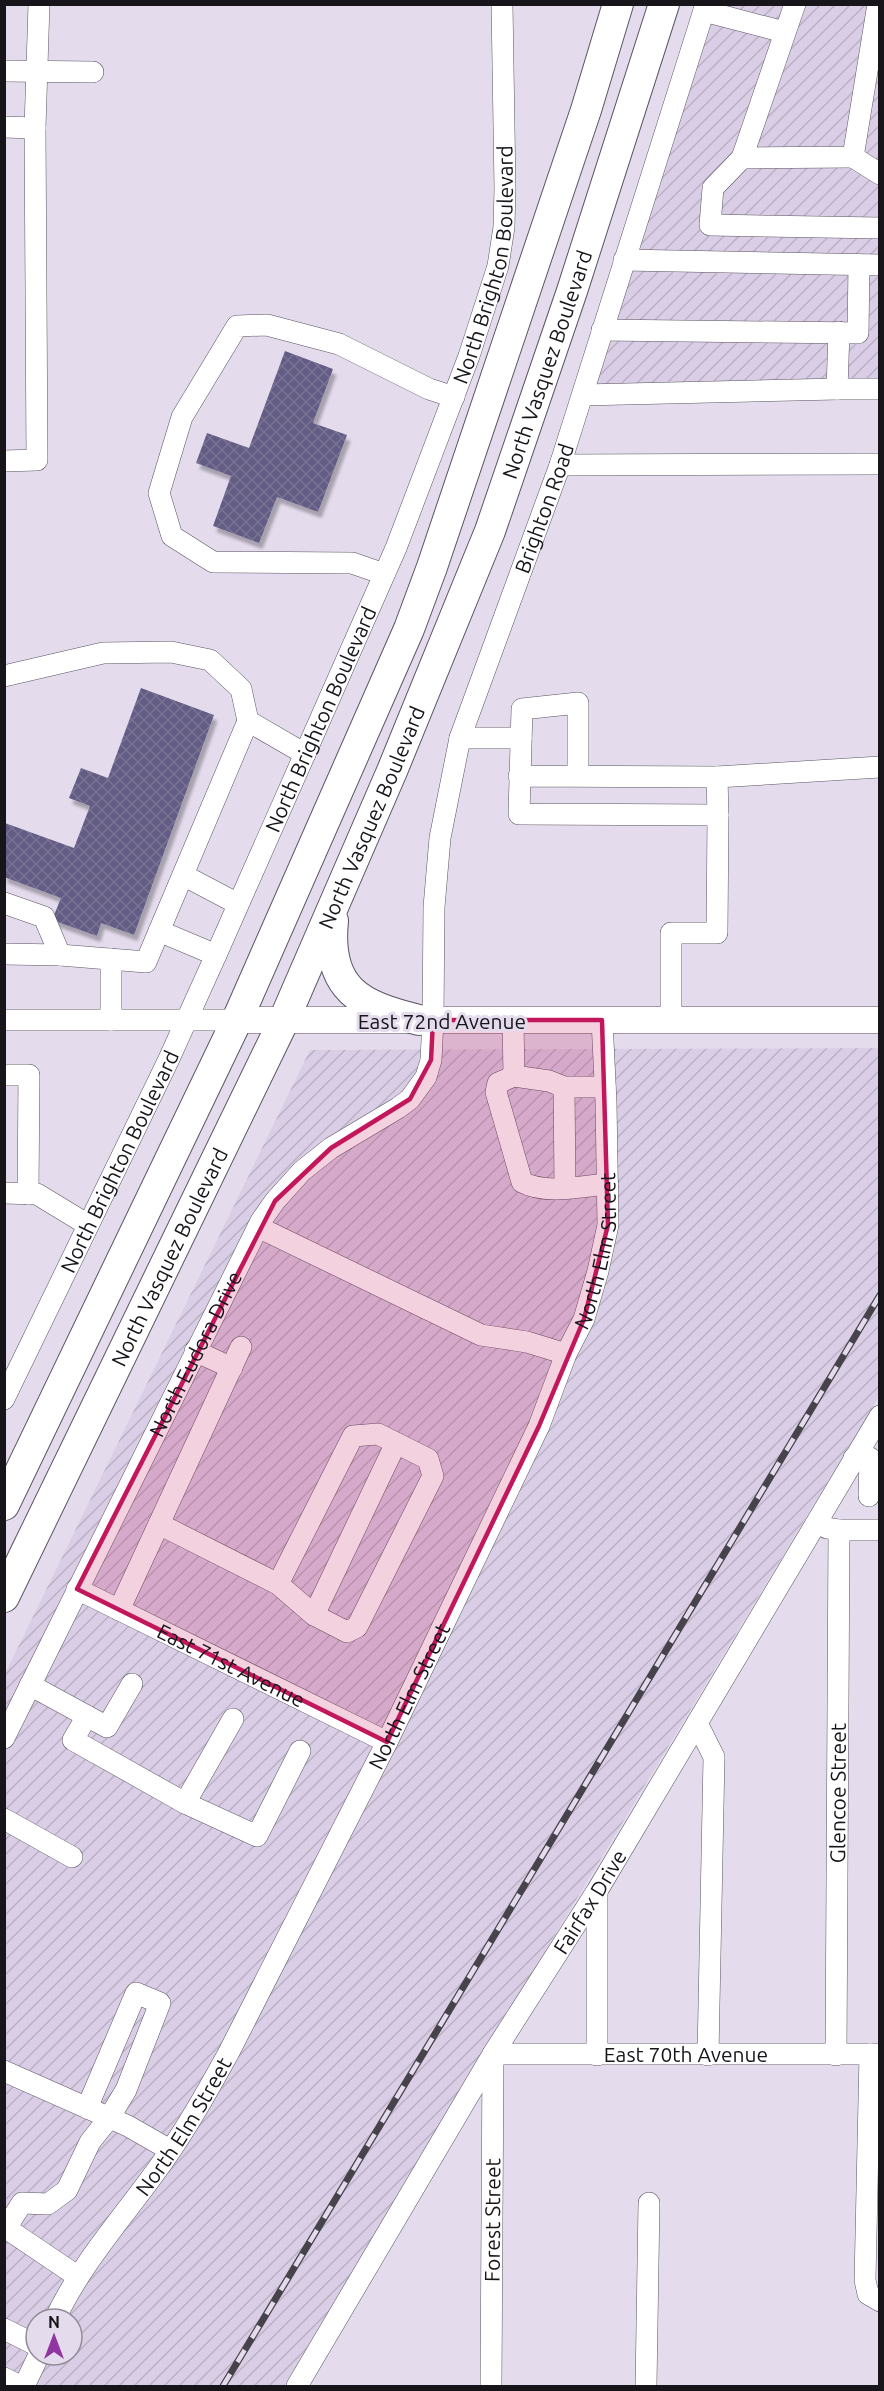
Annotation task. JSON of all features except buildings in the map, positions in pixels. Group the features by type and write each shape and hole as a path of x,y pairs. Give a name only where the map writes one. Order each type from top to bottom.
{"highway":[{"name":"North Vasquez Boulevard","path":"4,1505 237,1020 385,687 428,577 586,110 618,4"},
{"name":"North Vasquez Boulevard","path":"4,1597 284,1020 334,909 490,531 573,291 664,4"},
{"path":"334,909 332,952 335,966 342,980 358,996 376,1008 426,1020"}],"main road":[{"name":"East 72nd Avenue","path":"237,1020 879,1020"}],"street":[{"path":"4,461 36,460 35,128 39,4"},
{"name":"North Brighton Boulevard","path":"4,1399 187,1020 384,574 454,397 498,266 504,227 506,188 502,4"},
{"path":"795,4 742,158 713,188 710,225 879,228"},
{"path":"853,157 878,4"},
{"path":"705,8 784,32"},
{"name":"Brighton Road","path":"426,1020 440,838 460,738 560,465 705,8"},
{"path":"4,71 93,72"},
{"path":"4,127 35,128"},
{"path":"742,158 853,157 879,174"},
{"path":"603,330 858,333 869,265 624,260"},
{"path":"384,574 352,563 213,562 172,536 159,493 182,417 237,326 267,325 339,344 429,389 454,397"},
{"path":"837,389 839,332"},
{"path":"583,395 879,389"},
{"path":"560,465 879,464"},
{"path":"4,676 103,653 171,652 210,660 241,689 248,721 146,962 60,955 4,954"},
{"path":"578,776 578,703 522,709 519,814 718,815"},
{"path":"248,721 305,754"},
{"path":"460,738 521,738"},
{"path":"519,776 717,777 879,767"},
{"path":"671,1020 671,933 717,933 717,777"},
{"path":"183,875 238,904"},
{"path":"4,903 44,917 60,955"},
{"path":"159,931 216,955"},
{"path":"111,959 111,1020"},
{"name":"East 72nd Avenue","path":"4,1020 237,1020"},
{"name":"North Eudora Drive","path":"4,1738 258,1227 275,1201 302,1171 331,1148 398,1108 421,1086 431,1060 426,1020"},
{"name":"North Elm Street","path":"61,2307 77,2276 170,2150 228,2054 387,1742 539,1426 566,1354 584,1319 608,1226 602,1020"},
{"path":"513,1021 514,1076"},
{"path":"4,1075 29,1075 28,1194"},
{"path":"605,1087 564,1087 549,1081 514,1076 498,1083 496,1092 522,1182 544,1189 608,1184"},
{"path":"564,1087 565,1187"},
{"path":"4,1193 36,1194 88,1225"},
{"path":"258,1227 481,1335 527,1342 566,1354"},
{"path":"119,1610 242,1347"},
{"path":"195,1351 232,1368"},
{"name":"Fairfax Drive","path":"297,2386 493,2054 597,1891 879,1416"},
{"path":"159,1524 278,1584 314,1615 347,1632 357,1627 433,1476 428,1459 378,1434 353,1436 278,1584"},
{"path":"314,1615 396,1443"},
{"path":"854,1458 870,1458 869,1496"},
{"path":"815,1525 839,1530 879,1530"},
{"name":"Glencoe Street","path":"836,2055 839,1530"},
{"name":"East 71st Avenue","path":"77,1589 387,1742"},
{"path":"30,1685 107,1727 132,1684"},
{"path":"87,1716 73,1740 185,1803 257,1836 300,1751"},
{"path":"185,1803 233,1719"},
{"path":"697,1723 714,1757 708,2055"},
{"path":"4,1819 72,1857"},
{"path":"597,1891 597,2055"},
{"path":"77,2276 5,2227 22,2203 48,2204 67,2190 90,2142 109,2118 126,2090 160,2003 136,1993 87,2108"},
{"name":"East 70th Avenue","path":"493,2054 875,2054"},
{"name":"Forest Street","path":"491,2386 493,2054"},
{"path":"875,2054 864,2280 868,2294 879,2301"},
{"path":"4,2071 109,2118 170,2150"},
{"path":"646,2386 649,2203"},
{"path":"4,2329 24,2339"},
{"path":"4,2378 22,2386 32,2367"}],"highlighted area":[{"path":"433,1020 602,1020 608,1225 584,1319 539,1426 387,1742 77,1589 275,1201 331,1148 410,1099 431,1060"}],"shaded area":[{"path":"706,5 879,5 879,399 581,402"},
{"path":"879,1048 879,1396 284,2386 5,2386 4,1676 310,1050"}],"railway":[{"path":"223,2386 880,1295"}]}
